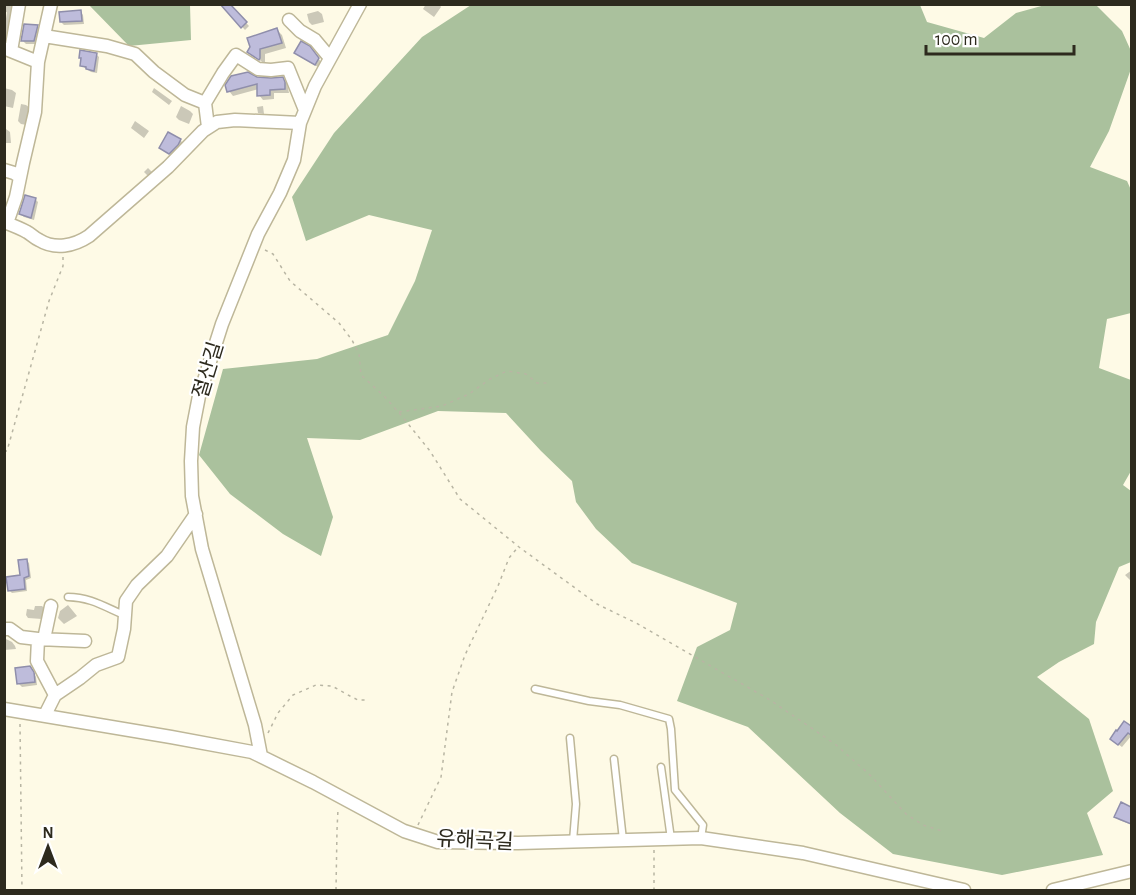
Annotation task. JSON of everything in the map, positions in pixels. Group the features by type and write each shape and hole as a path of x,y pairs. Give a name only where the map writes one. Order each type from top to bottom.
{"street":[{"path":"19,4 8,50 38,62"},
{"path":"51,4 38,62 35,112 16,197 6,223 30,233 42,242 62,246 77,243 89,236 168,167 208,127 217,122 235,120 300,123"},
{"name":"절산길","path":"261,756 255,726 202,549 192,496 193,427 199,396 222,324 258,234 280,193 294,160 300,123 305,110 315,86 358,5"},
{"path":"289,20 300,31 315,40 330,58"},
{"path":"44,36 107,46 135,54 154,72 185,95 206,103"},
{"path":"208,127 206,103 236,55 258,69 288,68 305,110"},
{"path":"4,170 14,172 20,177"},
{"path":"45,715 55,695 96,665 118,657 126,601 137,585 167,556 196,514"},
{"path":"51,606 37,662 55,695"},
{"path":"4,628 10,628 21,637 86,641"},
{"name":"유해곡길","path":"4,709 252,752 404,831 438,842 518,843 701,838 803,853 964,891"},
{"path":"1053,891 1131,871"}],"lane":[{"path":"68,597 81,597 125,615"},
{"path":"535,689 589,701 620,705 669,719 675,790 703,825 701,838"},
{"path":"570,738 576,804 573,842"},
{"path":"614,759 624,841"},
{"path":"661,766 671,839"}],"path":[{"path":"254,244 273,254 290,281 339,323 359,354 361,375 385,397 430,451 460,499 519,547 597,604 636,623 770,700 835,744 871,776 906,814 923,825 942,831"},
{"path":"4,451 7,450 49,301 63,266 62,246"},
{"path":"398,412 442,406 469,394 490,379 507,371 526,374 537,383 547,383"},
{"path":"414,834 441,777 452,692 465,655 509,558 519,547"},
{"path":"258,741 269,732 278,713 293,694 316,685 332,686 358,700 368,700"},
{"path":"20,711 22,891"},
{"path":"336,891 340,796"},
{"path":"654,840 654,891"}],"green space":[{"path":"1095,4 1122,31 1131,51 1132,66 1109,131 1090,167 1127,181 1131,190 1131,313 1107,319 1099,368 1131,380 1131,471 1123,485 1131,491 1131,562 1119,567 1096,622 1094,644 1059,662 1037,677 1089,719 1113,791 1087,813 1103,855 1002,875 893,854 840,813 748,727 677,701 697,647 730,630 737,603 632,563 596,529 576,502 572,481 506,413 438,411 360,440 307,438 333,517 321,556 283,534 230,494 199,455 223,369 317,359 388,335 415,281 432,230 369,215 306,241 292,197 334,133 422,37 471,5 920,5 927,22 984,38 1016,13 1045,5"},
{"path":"89,5 190,5 191,40 129,46"}],"building":[{"path":"220,4 230,4 247,22 241,28"},
{"path":"81,10 82,21 60,22 59,12"},
{"path":"24,24 38,25 34,41 21,41"},
{"path":"277,28 282,43 260,49 259,60 247,52 250,47 247,38"},
{"path":"301,41 310,46 319,58 315,65 294,53"},
{"path":"80,50 97,53 94,71 80,66"},
{"path":"248,72 257,77 283,77 285,89 270,90 270,95 257,96 257,84 227,92 225,85 231,76"},
{"path":"168,132 181,139 169,154 159,148"},
{"path":"25,195 36,198 31,218 19,214"},
{"path":"27,559 29,576 24,578 25,589 8,591 6,577 20,575 18,560"},
{"path":"30,666 34,672 35,682 17,684 15,668"},
{"path":"1124,721 1131,726 1131,735 1128,733 1118,745 1110,739"},
{"path":"1121,802 1131,807 1131,824 1114,817"}]}
